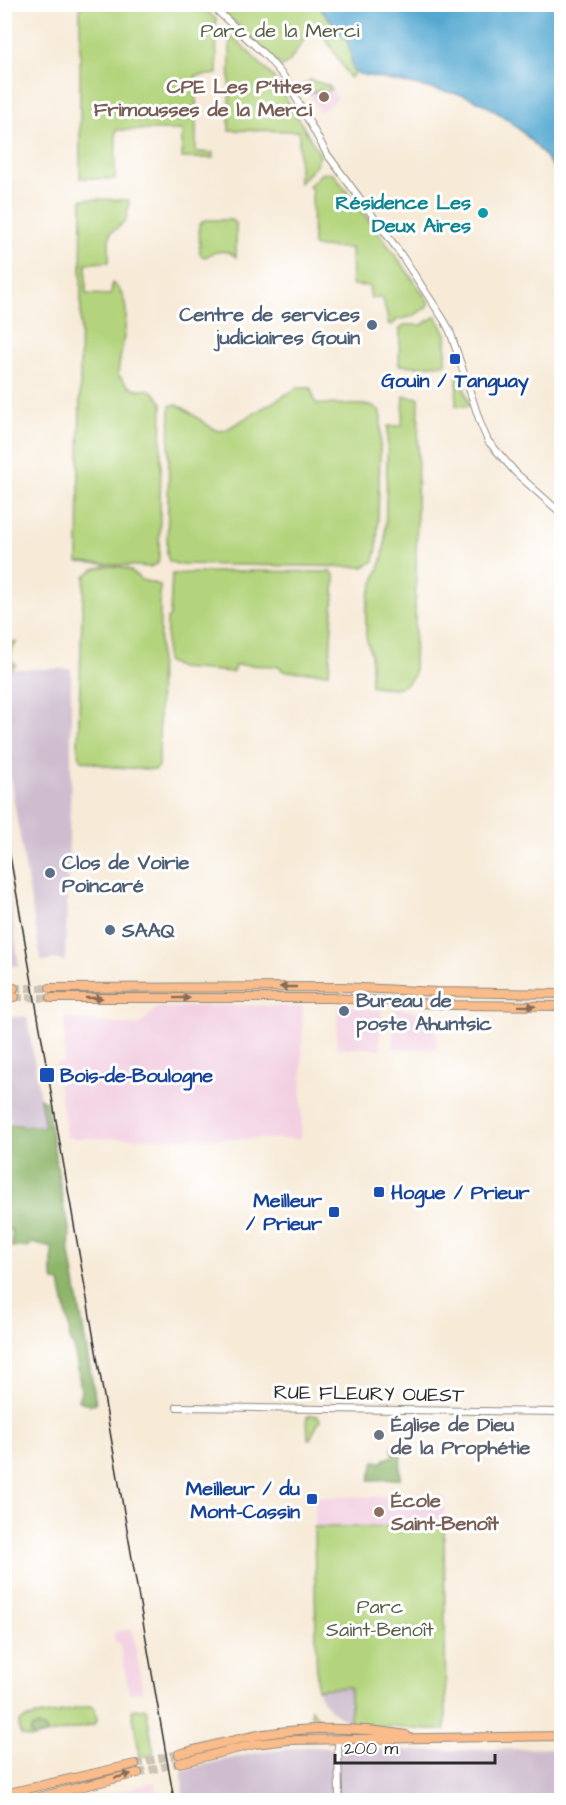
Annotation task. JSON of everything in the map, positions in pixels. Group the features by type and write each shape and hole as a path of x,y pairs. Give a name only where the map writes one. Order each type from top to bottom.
{"main road":[{"path":"50,988 342,987 437,992 561,994"},
{"path":"4,988 14,988"},
{"path":"4,997 15,997"},
{"path":"51,998 338,998 453,1005 561,1006"},
{"path":"419,1737 374,1730 295,1731 261,1735 179,1758 269,1742 302,1739 561,1736"},
{"path":"8,1796 136,1768 26,1800"}],"street":[{"path":"210,4 269,59 285,78 327,154 398,250 444,320 450,331 488,441 516,473 561,513"},
{"name":"RUE FLEURY OUEST","path":"177,1407 561,1412"},
{"path":"338,1740 339,1800"}],"shaded area":[{"name":"CPE Les P'tites Frimousses de la Merci","path":"311,80 329,86 338,99 319,112 311,96 297,89"},
{"path":"4,669 71,669 71,778 65,961 52,959 41,961 5,748"},
{"path":"5,872 19,966 5,966"},
{"path":"240,1005 303,1007 301,1139 67,1138 55,1064 64,1062 65,1018 137,1026 156,1008"},
{"path":"338,1007 381,1010 380,1049 336,1048"},
{"path":"395,1009 436,1013 437,1049 393,1049 393,1012"},
{"path":"4,1017 27,1017 45,1127 11,1124 4,1078"},
{"path":"4,1078 11,1124 12,1230 4,1229"},
{"name":"École Saint-Benoît","path":"409,1493 444,1496 444,1527 315,1527 315,1497 403,1496"},
{"path":"132,1629 143,1691 129,1693 120,1644 114,1640 114,1632"},
{"path":"350,1686 351,1721 344,1720 330,1709 322,1700 317,1689"},
{"path":"303,1747 421,1751 561,1748 561,1800 183,1800 182,1770 255,1753"},
{"path":"155,1782 159,1800 84,1800"}],"green space":[{"path":"80,5 200,5 216,19 217,74 196,76 196,152 213,153 213,158 182,158 182,130 116,130 115,179 80,178"},
{"name":"Parc de la Merci","path":"216,5 317,5 348,44 355,73 350,78 320,29 305,38 289,62 282,67"},
{"path":"234,37 274,78 320,155 317,164 299,183 299,131 229,130 230,40"},
{"path":"311,80 329,86 331,89 324,94 321,90 311,93 308,88 304,90 302,86"},
{"path":"322,173 333,173 402,264 428,301 428,306 413,316 397,320 392,325 388,324 383,298 371,298 369,286 352,285 351,248 315,247 313,245 312,190 309,186"},
{"path":"82,199 129,200 126,219 111,232 109,262 86,263 86,294 111,295 112,283 120,291 124,301 126,326 118,375 129,386 150,390 162,403 159,556 158,563 150,567 78,562"},
{"path":"205,220 231,220 236,223 236,257 224,251 205,257 200,255 199,225"},
{"path":"436,316 446,334 446,364 417,366 417,368 416,366 399,365 400,329 404,325 422,325"},
{"path":"460,376 470,406 456,406"},
{"path":"297,388 311,388 315,402 318,404 371,405 379,410 381,418 377,548 374,561 364,567 177,564 169,561 167,555 170,406 176,404 210,427 220,431"},
{"path":"404,396 419,398 414,675 400,687 390,688 371,686 371,654 366,637 366,611 385,543 388,426 402,426"},
{"path":"106,566 130,570 142,580 160,585 159,766 155,770 112,767 81,760 78,750 85,576 94,569"},
{"path":"236,571 332,572 335,577 329,673 283,671 279,666 235,665 233,672 179,668 166,661 167,619 170,616 172,574"},
{"path":"4,642 17,642 11,649 11,660 16,665 11,669 5,669"},
{"path":"40,1098 46,1102 67,1216 69,1248 96,1403 89,1405 78,1400 81,1391 79,1376 74,1347 70,1342 60,1283 54,1281 52,1275 52,1248 32,1243 28,1247 12,1247 12,1230 5,1229 5,1213 8,1211 5,1124 45,1127"},
{"path":"4,1134 8,1212 5,1213 4,1213"},
{"path":"318,1416 320,1420 310,1439 308,1438 307,1417"},
{"path":"395,1442 401,1444 400,1479 369,1480 375,1461 383,1462 394,1456 392,1448"},
{"name":"Parc Saint-Benoît","path":"314,1527 444,1527 446,1730 350,1725 350,1687 317,1689"},
{"path":"90,1706 95,1708 97,1720 94,1725 30,1738 21,1735 19,1724 21,1721 40,1715"},
{"path":"146,1708 154,1754 140,1757 132,1710"},
{"path":"311,1709 325,1725 312,1726"},
{"path":"37,1726 44,1728 48,1734 33,1738 30,1733 32,1728"}],"water":[{"path":"317,5 561,5 561,181 543,154 521,131 481,103 467,96 355,73 348,44"}],"tunnel":[{"path":"14,988 50,988"},
{"path":"15,997 51,998"},
{"path":"135,1764 179,1754"},
{"path":"138,1773 179,1763"}],"railway":[{"path":"4,821 174,1800"}],"place":[{"name":"CPE Les P'tites Frimousses de la Merci","path":"324,97"},
{"name":"Résidence Les Deux Aires","path":"483,213"},
{"name":"Centre de services judiciaires Gouin","path":"372,325"},
{"name":"Gouin / Tanguay","path":"455,359"},
{"name":"Clos de Voirie Poincaré","path":"50,873"},
{"name":"SAAQ","path":"110,930"},
{"name":"Bureau de poste Ahuntsic","path":"344,1011"},
{"name":"Bois-de-Boulogne","path":"47,1075"},
{"name":"Hogue / Prieur","path":"379,1192"},
{"name":"Meilleur / Prieur","path":"334,1212"},
{"name":"Église de Dieu de la Prophétie","path":"379,1435"},
{"name":"Meilleur / du Mont-Cassin","path":"312,1499"},
{"name":"École Saint-Benoît","path":"379,1512"}]}
